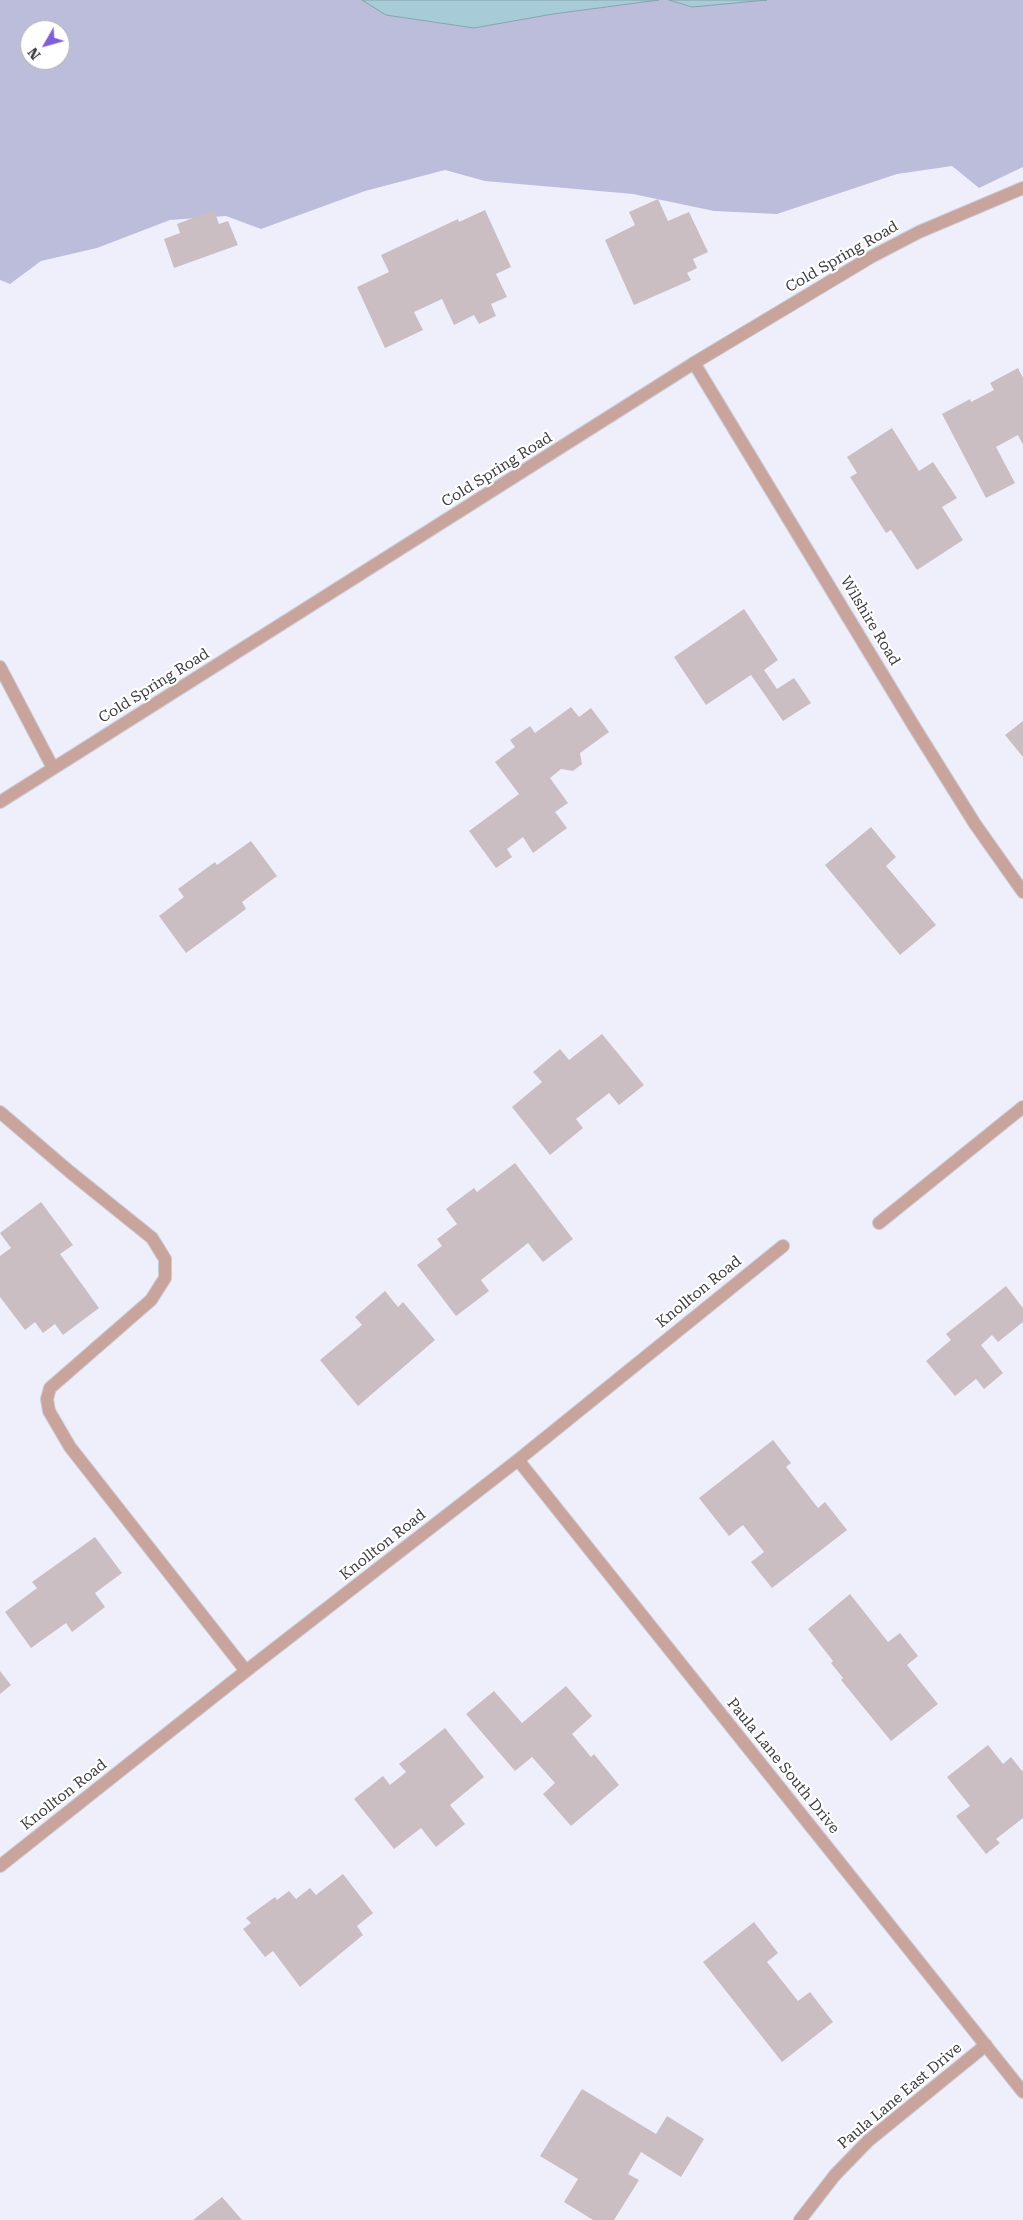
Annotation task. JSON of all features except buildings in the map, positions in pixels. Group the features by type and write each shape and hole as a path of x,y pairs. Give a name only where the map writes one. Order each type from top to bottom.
{"street":[{"name":"Cold Spring Road","path":"0,802 694,363 871,257 919,232 1023,188"},
{"name":"Wilshire Road","path":"694,363 915,728 975,824 1023,892"},
{"path":"0,666 53,768"},
{"path":"879,1223 1023,1107"},
{"path":"0,1112 70,1172 152,1238 165,1259 165,1278 152,1300 50,1388 47,1399 49,1411 70,1447 246,1671"},
{"name":"Knollton Road","path":"0,1866 246,1671 518,1460 783,1246"},
{"name":"Paula Lane South Drive","path":"518,1460 1023,2092"},
{"name":"Paula Lane East Drive","path":"800,2220 835,2174 868,2141 986,2045"}],"shaded area":[{"path":"0,0 362,0 386,15 474,28 553,14 659,0 669,0 692,7 767,0 1023,0 1023,167 979,188 952,166 897,174 777,214 714,211 633,194 485,181 445,170 365,191 261,229 226,216 170,220 97,248 41,261 10,284 0,280"},
{"path":"362,0 659,0 553,14 474,28 386,15"},
{"path":"669,0 767,0 692,7"}]}
